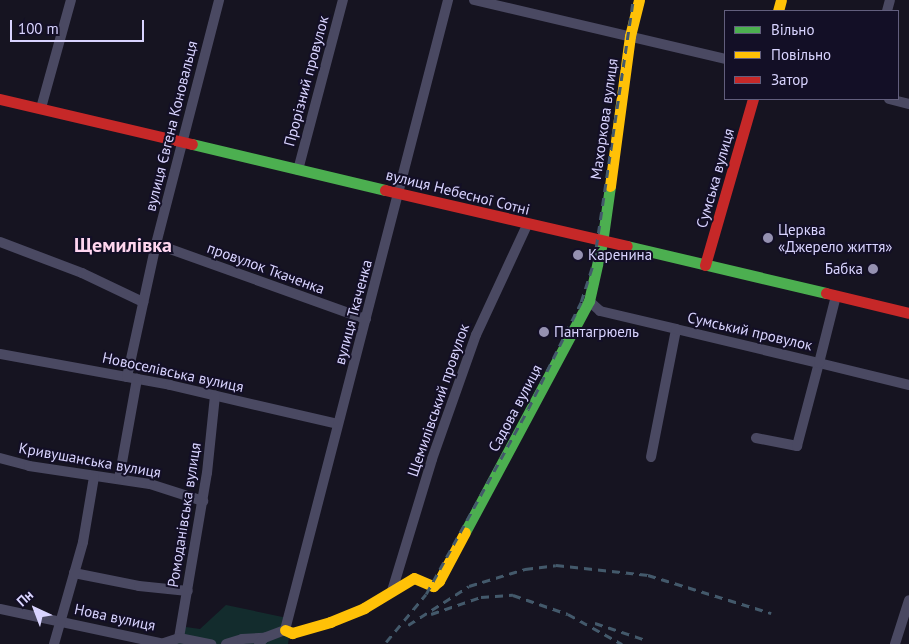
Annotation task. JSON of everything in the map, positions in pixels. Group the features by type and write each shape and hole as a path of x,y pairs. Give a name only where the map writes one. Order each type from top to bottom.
{"street":[{"path":"41,108 71,0"},
{"name":"вулиця Євгена Коновальця","path":"119,479 143,302 156,244 219,0"},
{"name":"Прорізний провулок","path":"298,170 343,0"},
{"name":"вулиця Ткаченка","path":"285,630 448,0"},
{"path":"474,0 724,59"},
{"name":"Махоркова вулиця","path":"602,243 630,36 639,0"},
{"name":"вулиця Небесної Сотні","path":"0,99 602,243 909,313"},
{"name":"Сумська вулиця","path":"705,265 753,100"},
{"path":"893,100 909,104"},
{"name":"Щемилівський провулок","path":"392,591 432,459 476,335 527,224"},
{"path":"0,242 82,273 143,302"},
{"name":"Садова вулиця","path":"392,591 414,578 433,586 439,581 589,301 602,243"},
{"name":"провулок Ткаченка","path":"156,244 366,319"},
{"name":"Сумський провулок","path":"651,457 676,329 819,363 836,296"},
{"path":"589,301 600,312 676,329"},
{"name":"Новоселівська вулиця","path":"0,354 215,395 338,424"},
{"path":"756,438 796,446 819,363 909,385"},
{"name":"Ромоданівська вулиця","path":"179,638 203,501 215,395"},
{"name":"Кривушанська вулиця","path":"0,458 177,491 203,501"},
{"path":"54,644 74,573 94,477"},
{"path":"74,573 139,586 188,591"},
{"path":"226,644 242,639 262,641 285,630 292,633 330,622 392,591"},
{"path":"895,644 909,600"},
{"name":"Нова вулиця","path":"0,609 165,644 179,638 211,644"}],"green space":[{"path":"226,605 292,619 288,644 172,644 179,626 200,629"}],"railway":[{"path":"386,642 426,594 528,409 581,302 594,261 633,0"},
{"path":"408,625 469,586 525,569 556,565 648,575 771,613"},
{"path":"431,614 481,597 513,595 568,614 622,644"},
{"path":"595,623 643,639"}],"traffic: fast":[{"path":"192,144 385,190"},
{"path":"465,532 589,301 602,243 610,186"},
{"path":"627,246 826,293"}],"traffic: slow":[{"path":"610,186 630,36 639,0"},
{"path":"778,10 781,0"},
{"path":"285,630 292,633 330,622 364,608 414,578 433,586 439,581 465,532"}],"traffic: jam":[{"path":"0,99 192,144"},
{"path":"705,265 753,100"},
{"path":"385,190 627,246"},
{"path":"826,293 909,313"}],"place":[{"name":"Церква «Джерело життя»","path":"768,238"},
{"name":"Каренина","path":"578,255"},
{"name":"Бабка","path":"873,269"},
{"name":"Пантагрюель","path":"544,332"}],"district":[{"name":"Щемилівка","path":"123,245"}]}
